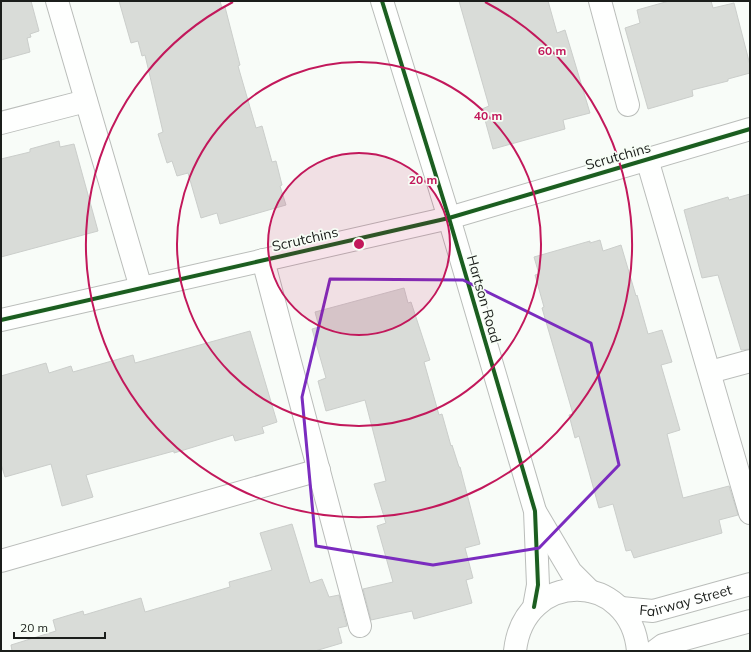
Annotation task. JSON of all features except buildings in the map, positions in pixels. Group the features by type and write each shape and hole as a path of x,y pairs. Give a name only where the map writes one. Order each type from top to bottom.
{"street":[{"path":"57,1 141,288"},
{"name":"Hartson Road","path":"382,1 449,218 535,511 538,585 534,607"},
{"path":"600,1 628,105"},
{"path":"1,124 86,101"},
{"name":"Scrutchins","path":"1,320 449,218 750,129"},
{"path":"647,159 750,513"},
{"path":"263,260 360,626"},
{"path":"710,372 750,360"},
{"path":"1,561 319,470"},
{"name":"Hartson Road","path":"535,511 571,572 590,591"},
{"name":"Fairway Street","path":"621,608 654,611 750,584"},
{"path":"511,647 520,627 534,607 554,594 578,590 590,591 601,595 621,608 634,628 638,640 638,651"},
{"path":"655,651 663,645 750,621"}],"highlighted area":[{"path":"330,279 463,280 591,343 619,465 539,548 433,565 316,546 302,397"}],"cycle path":[{"path":"382,1 449,218 535,511 538,585 534,607"},
{"path":"1,320 449,218 750,129"}]}
